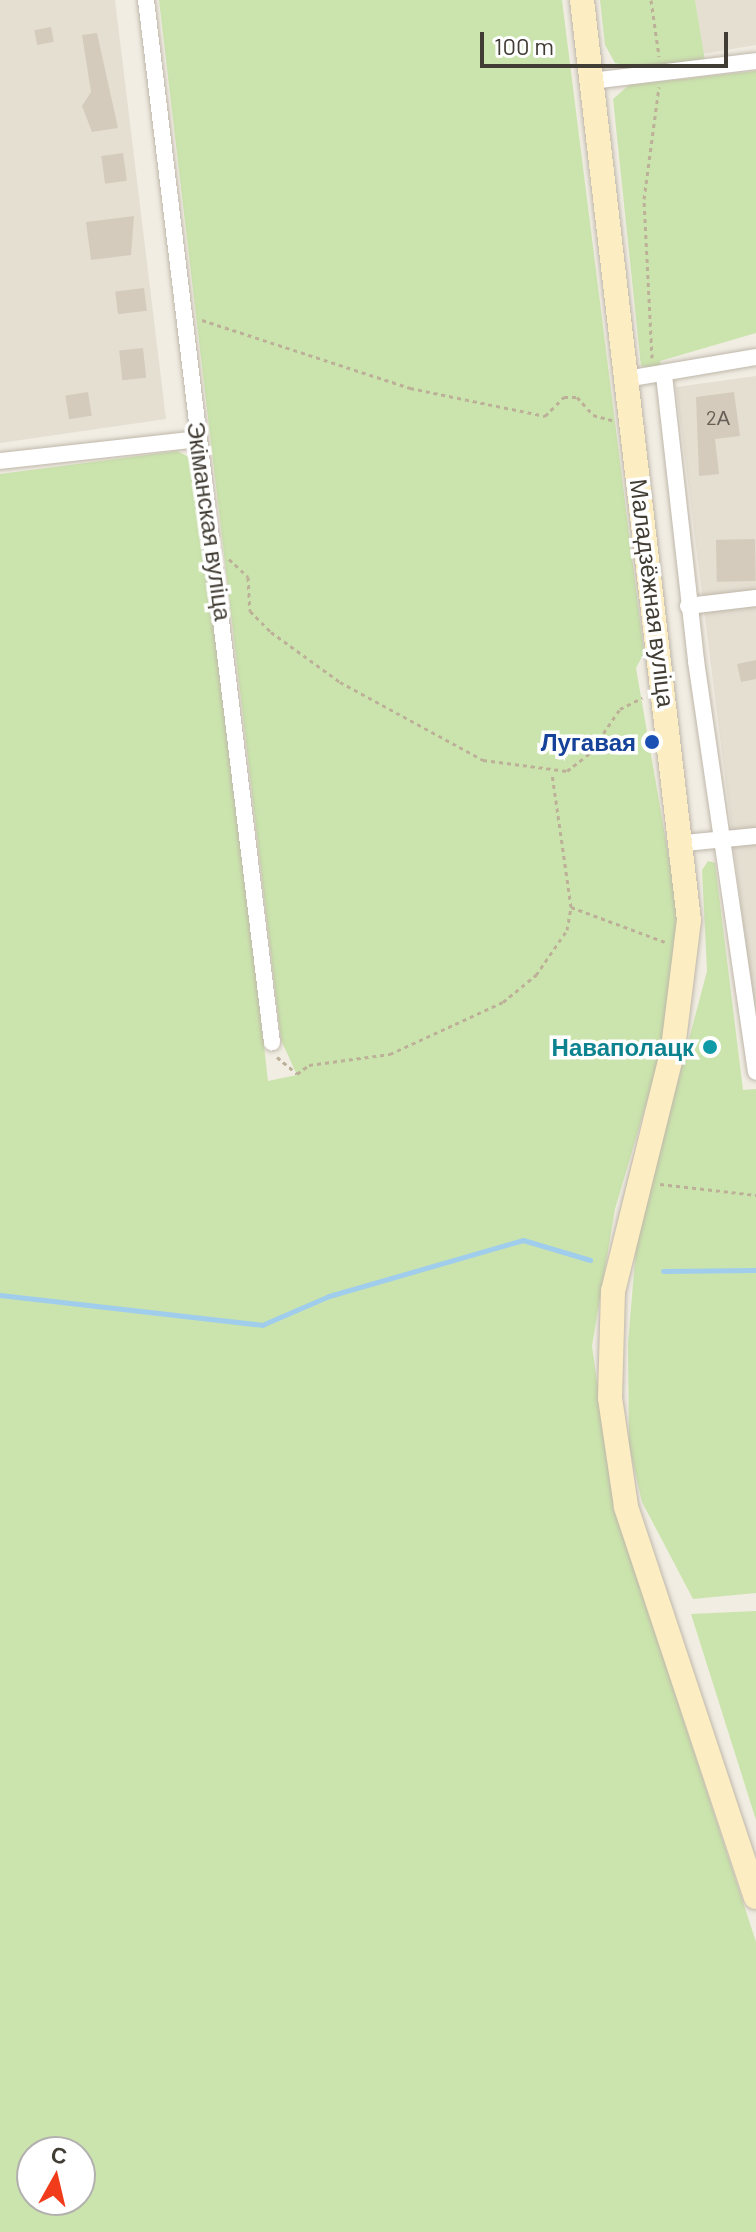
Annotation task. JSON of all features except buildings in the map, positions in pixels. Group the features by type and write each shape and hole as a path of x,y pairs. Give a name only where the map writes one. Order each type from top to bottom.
{"main road":[{"name":"Маладзёжная вуліца","path":"582,0 685,843 687,948 673,1049 636,1181 612,1304 616,1449 626,1507 756,1897"}],"street":[{"name":"Экіманская вуліца","path":"146,0 272,1042"},
{"path":"591,81 756,61"},
{"path":"626,379 756,357"},
{"path":"664,375 688,606 755,1072"},
{"path":"0,461 198,439"},
{"path":"688,606 756,598"},
{"path":"685,843 756,836"}],"path":[{"path":"651,0 661,73 644,199 650,346 664,375"},
{"path":"184,314 410,388 545,416 564,397 577,397 593,415 632,424"},
{"path":"214,548 248,577 250,611 271,632 452,747 552,774 579,766 632,701 666,694"},
{"path":"272,1042 280,1065 297,1074 309,1065 390,1054 503,1002 536,975 567,930 571,907 552,774"},
{"path":"571,907 687,948"},
{"path":"636,1181 756,1195"}],"shaded area":[{"path":"0,0 115,0 166,419 0,443"},
{"path":"695,0 756,0 756,45 703,54"},
{"path":"756,376 756,1024 676,387"}],"green space":[{"path":"159,0 562,0 644,653 636,668 680,922 663,1047 615,1209 592,1346 615,1510 756,1942 756,2232 0,2232 0,474 177,451 189,457 215,614 268,1081 297,1075 281,1040"},
{"path":"600,0 695,0 705,61 636,68 615,63 605,45"},
{"path":"756,71 756,333 660,361 661,370 641,366 613,99 629,85"},
{"path":"708,861 715,863 743,1090 756,1089 756,1593 693,1599 642,1502 629,1446 628,1344 637,1236 707,971 702,870"},
{"path":"756,1611 756,1820 691,1614"}],"waterway":[{"path":"0,1295 262,1325 329,1296 523,1240 590,1260"},
{"path":"663,1271 756,1270"}],"place":[{"name":"Лугавая","path":"652,742"},
{"name":"Наваполацк","path":"710,1047"}]}
